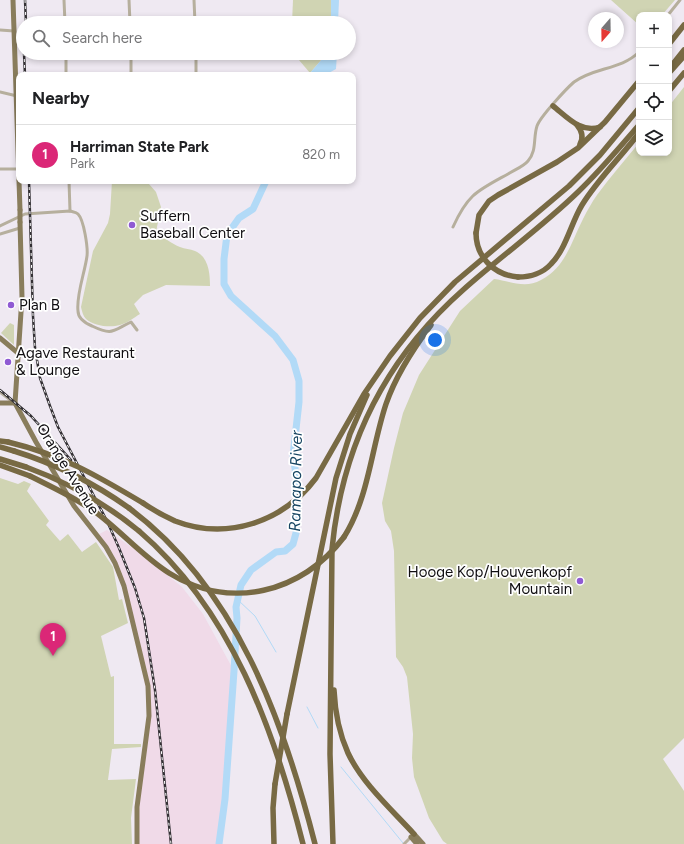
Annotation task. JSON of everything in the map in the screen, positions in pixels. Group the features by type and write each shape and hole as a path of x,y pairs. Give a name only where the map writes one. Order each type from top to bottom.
{"highway":[{"path":"672,40 684,25"},
{"path":"672,65 684,50"},
{"path":"672,70 684,56"},
{"path":"672,87 684,73"},
{"path":"636,84 600,127 578,148 492,199 486,205 479,216 476,233 478,249 489,265 501,273 518,277 539,273 546,269 555,260 583,203 636,137"},
{"path":"553,106 577,125 590,129 600,127"},
{"path":"0,441 49,454 74,464 96,475 168,518 184,524 214,529 236,528 265,520 296,500 316,478 358,404 390,356 431,306 467,272 570,186 595,160 636,112"},
{"path":"577,125 583,137 578,148"},
{"path":"333,844 330,754 332,560 334,528 340,494 353,452 370,410 391,372 417,336 451,301 578,193 603,167 636,128"},
{"path":"0,464 30,476 63,492 93,510 170,574 190,584 214,590 236,593 252,593 282,585 296,579 316,567 328,557 344,537 353,522 360,505 383,415 394,384 410,354 430,326 451,301"},
{"path":"274,844 273,808 275,784 287,714 336,478 350,434 372,384"},
{"path":"0,447 45,462 75,476 105,492 129,508 155,529 179,553 208,587 226,614 252,662 266,693 287,750 315,844"},
{"path":"0,458 26,466 61,481 90,496 115,512 139,531 163,552 185,576 217,622 234,651 251,688 274,748 303,844"},
{"path":"331,646 337,715 341,736 348,753 366,781 413,835"}],"main road":[{"path":"13,0 16,74"},
{"path":"0,403 15,403 22,297 19,184"},
{"path":"0,338 18,353"},
{"name":"Orange Avenue","path":"15,403 74,506 106,547 119,573 148,686 149,716 137,807 137,844"},
{"path":"413,835 417,844"},
{"path":"413,835 423,844"}],"street":[{"path":"64,0 65,16"},
{"path":"129,0 130,16"},
{"path":"194,0 194,16"},
{"path":"670,12 680,0"},
{"path":"0,30 14,31"},
{"path":"453,227 460,210 474,194 528,160 534,149 535,135 539,122 567,89 578,79 589,74 620,65 630,60 636,55"},
{"path":"66,60 66,72"},
{"path":"130,60 131,72"},
{"path":"196,60 196,72"},
{"path":"0,92 16,96"},
{"path":"0,169 16,169"},
{"path":"69,184 70,211"},
{"path":"0,226 25,214 70,211 77,213 81,218 87,254 82,276 78,312 81,319 100,330 112,332 131,322 137,330"},
{"path":"0,234 20,225"},
{"path":"0,392 15,403"},
{"path":"404,843 413,835"}],"shaded area":[{"path":"107,530 141,554 182,587 203,614 234,671 225,799 219,844 137,844 136,826 149,702 119,573 97,535"}],"green space":[{"path":"293,0 331,0 331,16 292,16"},
{"path":"611,0 675,0 665,12 636,12 636,22"},
{"path":"299,60 321,60 311,72 309,72"},
{"path":"684,87 684,738 663,759 684,791 684,844 447,844 443,841 429,818 414,777 412,758 413,734 407,677 403,667 396,657 394,551 391,531 385,521 382,503 403,413 419,375 460,311 494,279 518,284 529,284 535,283 549,275 567,253 595,198 636,147 636,156 672,156 672,102"},
{"path":"112,184 149,184 156,192 161,207 156,232 174,244 182,248 195,251 203,257 208,266 210,286 166,285 143,295 134,304 140,314 128,322 116,326 98,325 86,319 83,315 81,307 93,251 108,223"},
{"path":"10,323 14,325 14,345 1,333"},
{"path":"0,478 18,484 24,481 31,484 27,491 49,521 46,525 60,541 68,534 82,552 96,542 113,567 119,600 122,599 128,623 101,636 111,677 114,676 114,744 141,744 141,747 112,749 108,780 136,779 131,818 132,844 0,844"}],"water":[{"path":"331,0 339,0 338,16 331,16"},
{"path":"321,60 337,60 336,69 330,72 311,72"}],"waterway":[{"name":"Ramapo River","path":"219,844 225,799 234,671 237,618 236,607 241,585 251,570 276,552 285,551 293,544 296,533 298,487 293,456 299,402 299,381 293,360 275,336 231,296 224,284 224,259 227,235 239,218 253,209 265,184"},
{"path":"238,600 255,616 276,652"},
{"path":"307,707 318,728"},
{"path":"341,767 403,843"}],"railway":[{"path":"25,0 26,16"},
{"path":"24,60 25,72"},
{"path":"29,184 33,316 35,348 40,378 58,427 107,521 119,548 135,588 144,618 155,690 171,844"},
{"path":"0,390 31,416 71,460"}],"place":[{"name":"Suffern Baseball Center","path":"132,225"},
{"name":"Plan B","path":"11,305"},
{"name":"Agave Restaurant & Lounge","path":"8,362"},
{"name":"Hooge Kop/Houvenkopf Mountain","path":"580,581"},
{"name":"Harriman State Park","path":"53,656"}]}
